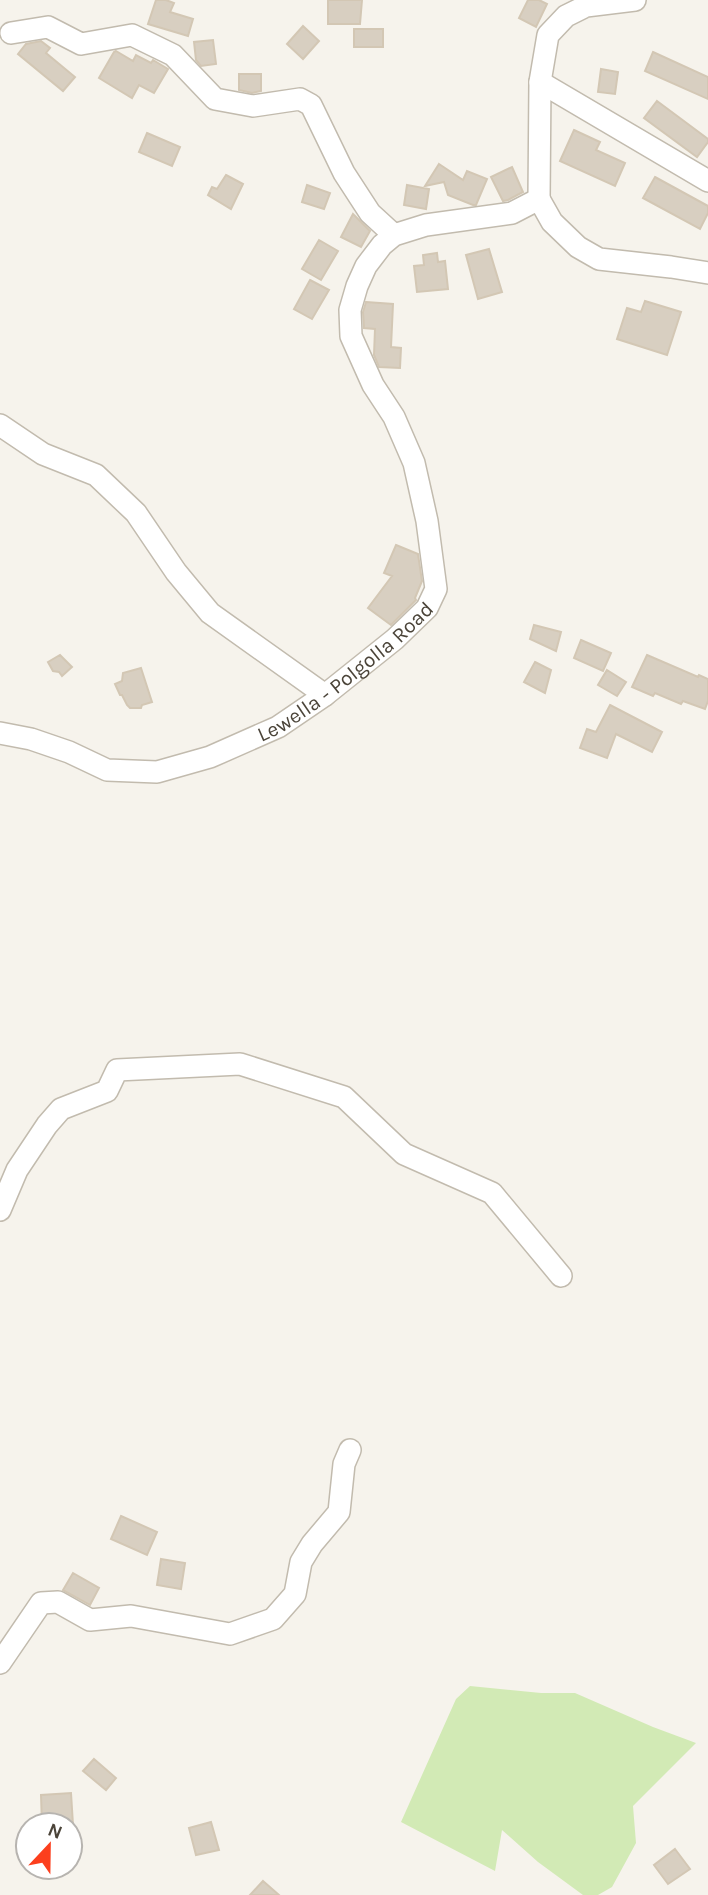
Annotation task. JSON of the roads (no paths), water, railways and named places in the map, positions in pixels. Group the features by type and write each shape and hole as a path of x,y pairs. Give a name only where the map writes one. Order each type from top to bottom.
{"street":[{"path":"635,0 586,6 566,16 548,35 540,82 539,199 552,222 578,247 599,259 708,273"},
{"path":"11,33 48,27 81,44 132,35 173,55 215,99 253,106 300,99 311,105 344,173 370,213 394,235"},
{"path":"540,82 708,181"},
{"name":"Lewella - Polgolla Road","path":"0,733 69,752 107,770 156,772 210,757 278,727 325,695 395,639 427,608 436,589 427,521 414,463 394,417 373,385 351,336 350,310 366,266 382,245 394,235 426,225 512,213 539,199"},
{"path":"0,425 43,454 96,475 136,513 176,572 210,613 325,695"},
{"path":"0,1210 17,1170 47,1125 61,1109 107,1091 117,1070 240,1064 344,1097 404,1154 492,1193 561,1276"},
{"path":"0,1663 41,1602 58,1602 90,1620 131,1616 230,1634 273,1619 295,1594 301,1562 312,1544 339,1512 344,1464 350,1450"}]}
